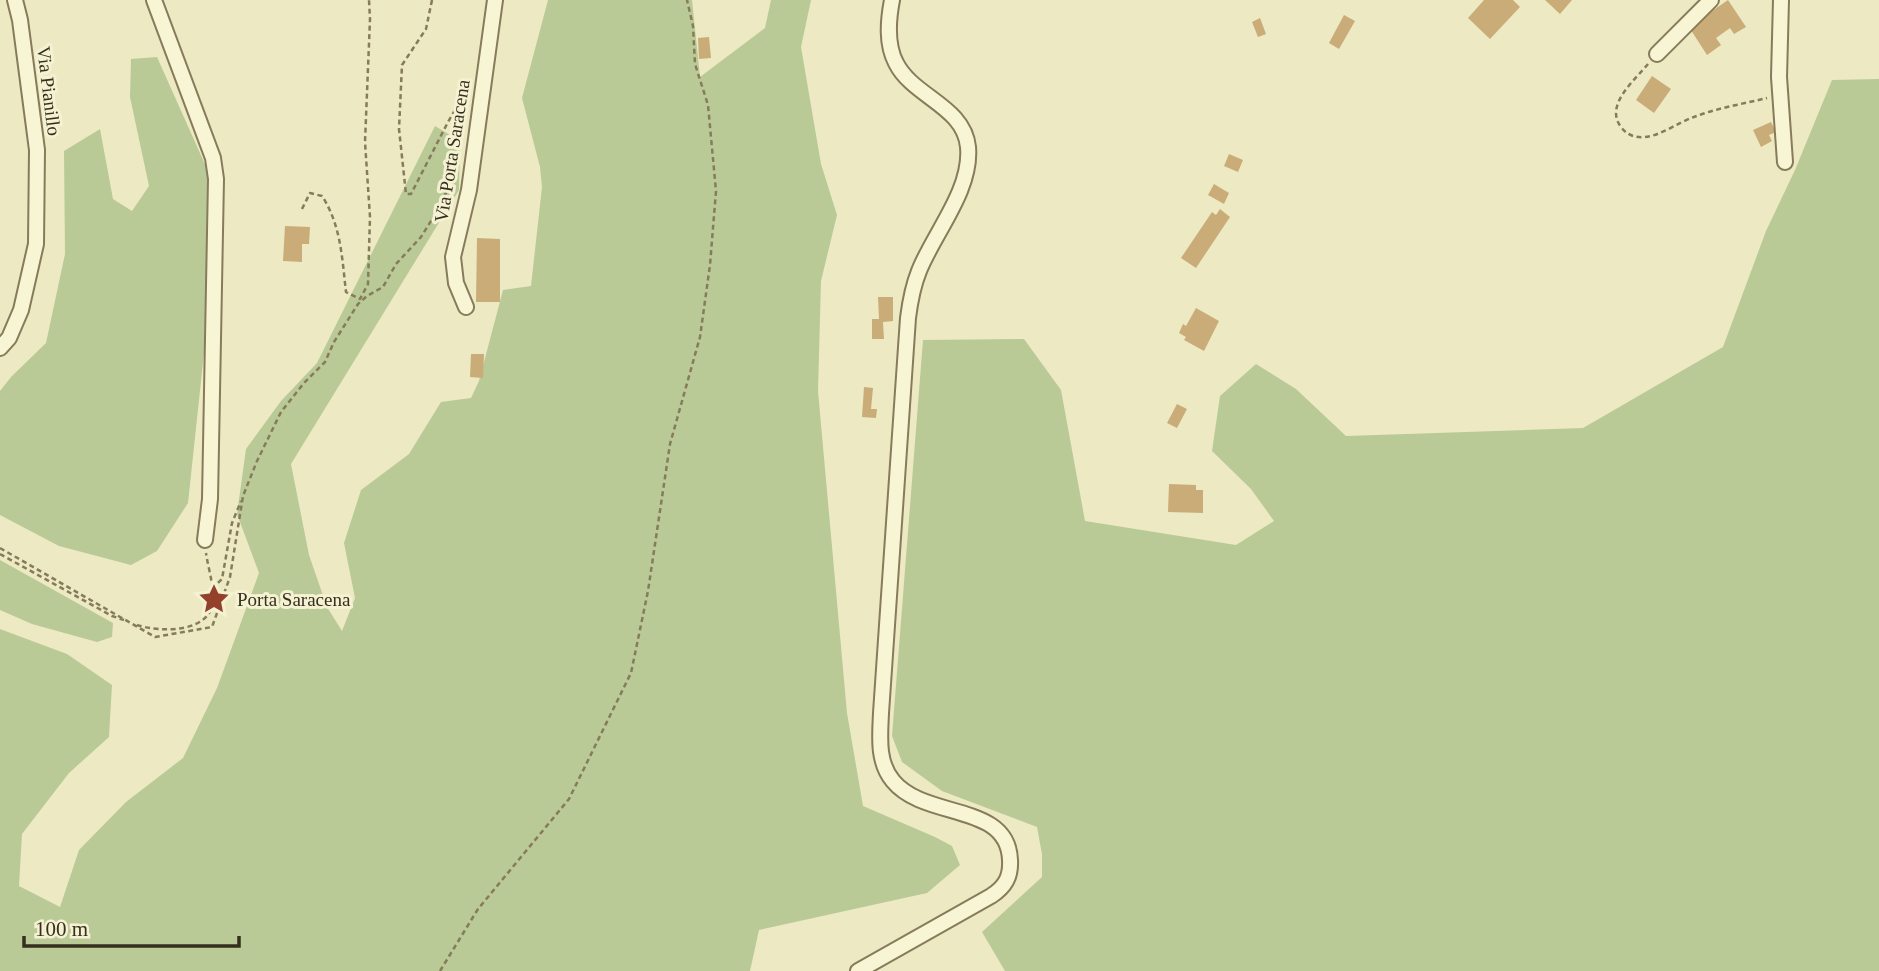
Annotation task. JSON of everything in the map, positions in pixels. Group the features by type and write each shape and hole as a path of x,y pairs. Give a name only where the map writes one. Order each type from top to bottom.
{"street":[{"name":"Via Pianillo","path":"0,348 9,338 21,310 36,244 37,150 15,0"},
{"path":"154,0 213,158 216,179 210,499 205,540"},
{"name":"Via Porta Saracena","path":"466,307 455,277 453,257 469,190 495,0"},
{"path":"858,971 986,900 1006,883 1011,867 1009,846 998,830 987,822 923,802 904,792 888,773 881,749 909,308 918,274 956,199 969,159 966,136 957,120 904,75 896,63 889,37 892,0"},
{"path":"1657,54 1711,0"},
{"path":"1781,0 1779,54 1785,162"}],"path":[{"path":"302,209 310,194 322,196 332,210 340,242 346,292 360,299 368,284 370,217 365,142 369,0"},
{"path":"432,0 426,29 402,65 399,129 406,194 411,194 473,78"},
{"path":"440,971 478,909 569,799 631,673 648,591 670,444 699,337 710,265 716,191 708,105 695,64 693,26 687,0"},
{"path":"1657,54 1616,107 1618,123 1624,131 1633,136 1651,136 1695,116 1780,94"},
{"path":"212,589 222,579 232,523 257,461 281,412 325,362 358,304 383,287 397,264 421,237 440,205 459,159"},
{"path":"0,548 155,637 212,627 230,577 243,496"},
{"path":"0,555 112,616 143,627 167,629 195,626 209,614 214,599 205,540"}],"green space":[{"path":"548,0 692,0 700,77 765,28 771,0 811,0 801,47 821,164 837,215 821,281 818,391 847,713 863,806 952,846 960,865 927,893 759,930 750,971 0,971 0,629 67,654 112,685 109,737 69,773 22,834 19,886 60,907 79,850 126,802 183,758 217,688 259,573 237,514 246,449 281,401 317,363 435,126 460,141 459,190 291,464 309,555 327,607 342,631 355,598 344,543 361,490 409,454 441,402 471,398 479,381 503,290 531,286 542,187 540,167 522,98"},
{"path":"157,57 208,171 207,325 188,503 157,551 131,565 59,546 0,515 0,391 46,343 65,254 64,151 100,129 113,199 132,211 149,186 130,97 131,59"},
{"path":"1879,79 1879,971 1005,971 982,932 1042,877 1042,854 1037,827 942,791 902,762 892,736 923,340 1024,339 1061,390 1085,521 1236,545 1274,521 1251,489 1212,451 1220,396 1256,364 1296,389 1346,436 1583,428 1723,347 1766,231 1795,170 1832,80"},
{"path":"0,560 113,623 112,637 97,642 32,624 0,610"}],"building":[{"path":"1484,0 1513,0 1520,7 1490,39 1468,18"},
{"path":"1545,0 1572,0 1560,14"},
{"path":"1728,0 1746,27 1734,34 1730,28 1716,38 1721,45 1707,55 1689,27"},
{"path":"1344,15 1355,21 1339,49 1329,43"},
{"path":"1260,18 1266,34 1258,37 1252,22"},
{"path":"709,37 711,58 699,59 698,38"},
{"path":"1652,76 1671,89 1654,113 1636,100"},
{"path":"1771,122 1776,132 1769,135 1772,141 1761,147 1753,130"},
{"path":"1229,154 1243,160 1238,172 1224,166"},
{"path":"1214,184 1229,193 1224,204 1208,195"},
{"path":"1220,209 1230,217 1196,268 1181,258 1212,212 1216,215"},
{"path":"285,226 310,227 309,244 302,244 302,262 283,261"},
{"path":"477,238 500,239 500,302 476,302"},
{"path":"878,297 893,297 893,321 883,322 884,339 872,339 872,319 879,319"},
{"path":"1196,308 1219,321 1204,351 1184,340 1186,337 1179,333"},
{"path":"471,354 484,354 483,378 470,377"},
{"path":"864,387 873,388 871,409 877,409 876,418 862,417"},
{"path":"1177,404 1187,409 1177,428 1167,423"},
{"path":"1169,484 1196,485 1196,490 1203,490 1203,513 1168,512"}],"place":[{"name":"Porta Saracena","path":"214,599"}]}
